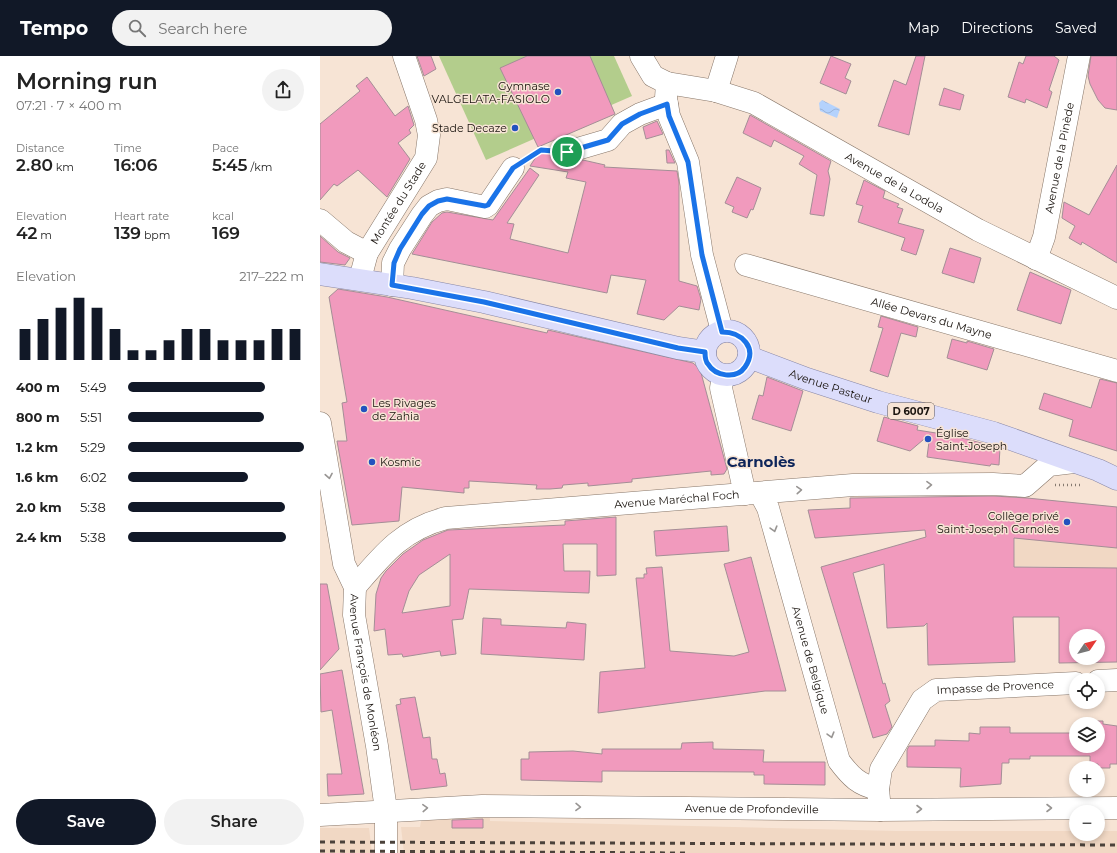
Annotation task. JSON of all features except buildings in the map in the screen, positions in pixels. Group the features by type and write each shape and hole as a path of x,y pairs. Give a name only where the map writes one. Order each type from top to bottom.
{"main road":[{"path":"320,274 360,279 484,302 678,348 705,352"},
{"path":"722,332 733,332 742,337 748,346 749,357 744,368 735,374 723,376 713,371 706,363 705,352 707,343 713,336 722,332"},
{"name":"Avenue Pasteur","path":"749,357 807,379 878,402 994,433 1074,462"},
{"name":"D 6007","path":"1074,462 1104,476"}],"street":[{"name":"Montée du Stade","path":"360,279 367,253 426,158 429,135 426,120 404,56"},
{"path":"641,56 653,76 667,94 669,116 688,162 702,255 722,332"},
{"path":"716,91 727,56"},
{"name":"Avenue de la Pinède","path":"1036,259 1044,237 1079,56"},
{"name":"Avenue de la Lodola","path":"667,94 716,91 754,103 978,230 1117,298"},
{"path":"567,152 608,140 622,124 640,114 667,94"},
{"path":"392,285 394,263 400,249 422,214 429,206 438,201 447,199 485,206 488,205 513,168"},
{"path":"320,220 346,242 367,253"},
{"name":"Allée Devars du Mayne","path":"746,265 1117,371"},
{"name":"Avenue de Belgique","path":"723,376 721,388 752,493 768,508 839,761 851,777 868,787 879,799"},
{"name":"Avenue François de Monléon","path":"320,423 344,564 354,587 354,615 377,746 386,810 386,853"},
{"path":"1025,486 1049,465 1074,462"},
{"name":"Avenue Maréchal Foch","path":"354,587 387,549 407,534 427,523 446,518 853,485 993,484 1025,486"},
{"path":"1105,681 1117,680"},
{"name":"Impasse de Provence","path":"879,799 881,769 922,700 936,690 1069,683"},
{"name":"Avenue de Profondeville","path":"320,815 386,810 482,806 879,799 1117,808"}],"path":[{"path":"513,168 541,150 567,152"},
{"path":"1025,486 1104,476"}],"shaded area":[{"name":"Collège privé Saint-Joseph Carnolès","path":"1017,497 1117,507 1117,568 1014,566"},
{"path":"489,808 490,821 896,831 1069,831 1069,841 1105,841 1105,831 1117,831 1117,853 404,853 401,827 420,827 422,815"},
{"path":"320,828 369,828 372,853 320,853"}],"green space":[{"name":"Stade Decaze","path":"439,56 614,56 632,96 486,160"}],"water":[{"path":"822,100 840,109 837,118 820,111 819,103"}],"railway":[{"path":"320,842 1117,845"},
{"path":"320,851 686,853"}],"place":[{"name":"Gymnase VALGELATA-FASIOLO","path":"558,92"},
{"name":"Stade Decaze","path":"515,128"},
{"name":"Les Rivages de Zahia","path":"364,409"},
{"name":"Église Saint-Joseph","path":"928,439"},
{"name":"Kosmic","path":"372,462"},
{"name":"Collège privé Saint-Joseph Carnolès","path":"1067,522"}],"district":[{"name":"Carnolès","path":"761,461"}],"route":[{"path":"667,104 669,116 688,162 702,255 722,332 733,332 742,337 748,346 749,357 744,368 735,374 723,376 713,371 706,363 705,352 678,348 484,302 392,285 394,263 400,249 422,214 429,206 438,201 447,199 481,207 488,205 513,168 541,150 552,149 567,152 608,140 622,124 640,114 667,104"}]}
